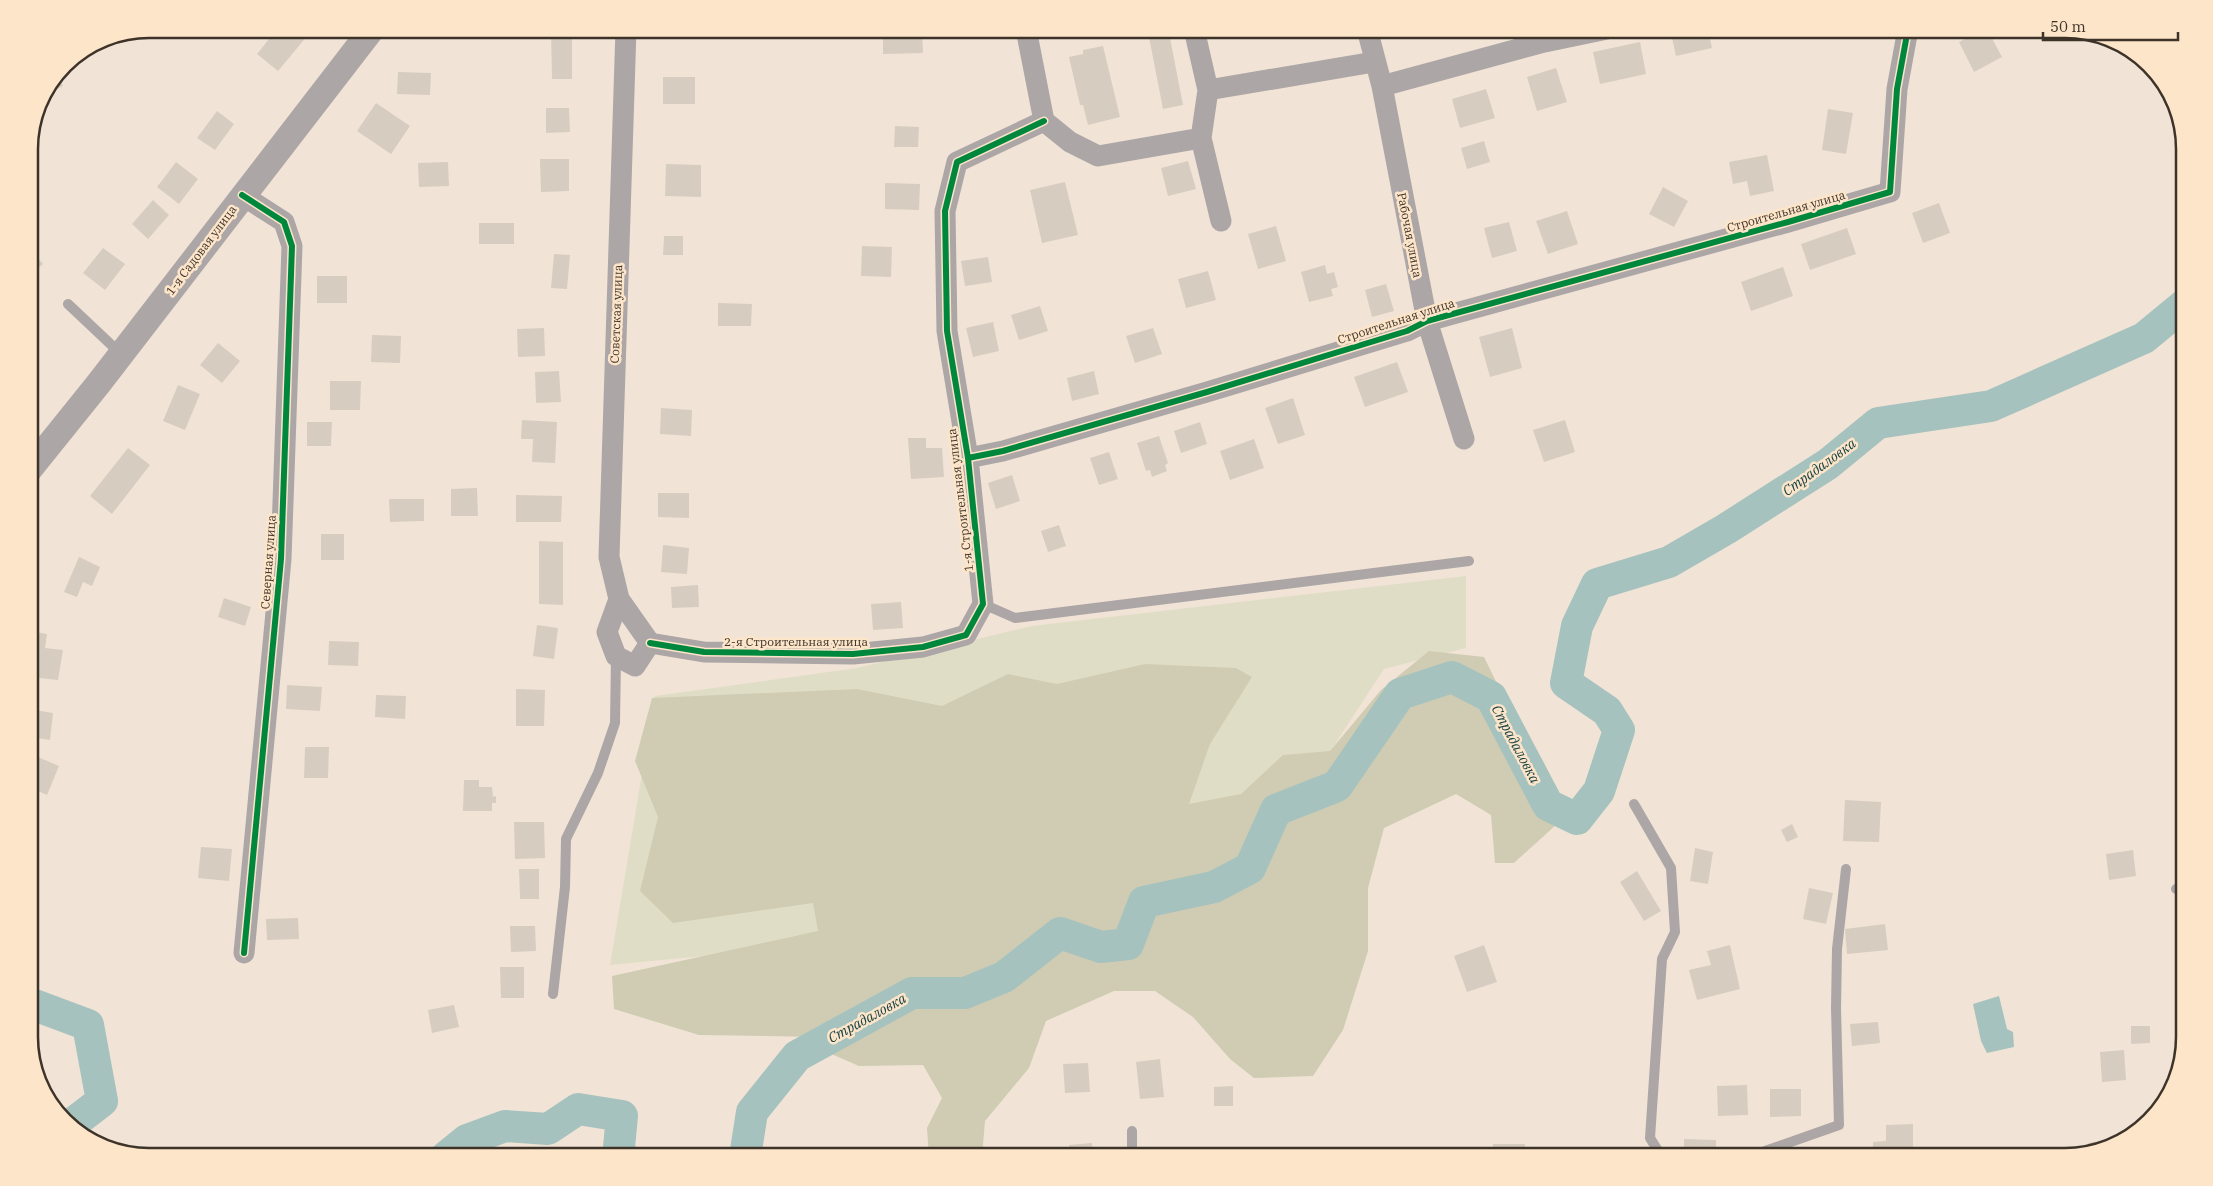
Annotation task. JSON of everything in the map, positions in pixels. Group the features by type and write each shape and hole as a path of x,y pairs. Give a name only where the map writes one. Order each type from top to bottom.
{"street":[{"name":"1-я Садовая улица","path":"38,459 365,38"},
{"name":"Советская улица","path":"626,38 609,557 619,599 650,643"},
{"path":"1028,38 1044,121 1070,142 1098,156 1201,138"},
{"path":"1196,38 1208,90 1201,138 1221,221"},
{"name":"Рабочая улица","path":"1369,38 1382,86 1427,321 1464,439"},
{"path":"1382,86 1532,38"},
{"name":"Строительная улица","path":"968,458 1004,451 1207,392 1407,331 1427,321 1788,222 1890,192 1897,89 1906,38"},
{"path":"1208,90 1374,62"},
{"name":"1-я Строительная улица","path":"983,604 968,458 947,331 945,211 957,162 1044,121"},
{"name":"Северная улица","path":"242,195 284,222 292,246 281,559 244,953"},
{"path":"619,599 607,632 616,656 634,666 650,643"},
{"name":"2-я Строительная улица","path":"650,643 704,652 760,653 852,654 923,647 966,635 983,604"}],"lane":[{"path":"68,304 121,354"},
{"path":"983,604 1015,618 1469,561"},
{"path":"553,994 565,887 566,839 598,773 615,723 616,656"},
{"path":"1634,804 1671,868 1675,932 1662,959 1650,1138 1656,1148"},
{"path":"1774,1148 1839,1125 1836,999 1838,949 1846,868"},
{"path":"1132,1131 1132,1148"}],"shaded area":[{"path":"1466,576 1466,648 1384,669 1320,767 1234,834 789,948 610,965 655,696 857,668 1032,626"},
{"path":"1429,651 1484,657 1509,708 1544,763 1557,824 1514,863 1495,863 1491,815 1456,794 1384,828 1368,888 1368,951 1343,1030 1313,1076 1254,1078 1230,1059 1193,1017 1155,991 1114,991 1046,1021 1029,1068 985,1121 983,1148 928,1148 927,1128 942,1098 923,1065 859,1066 829,1053 820,1037 699,1035 614,1009 612,976 818,931 813,903 673,923 640,891 658,817 635,761 652,698 857,689 942,706 1008,674 1057,684 1145,664 1236,668 1252,677 1210,744 1189,804 1241,794 1283,755 1330,751 1381,690"}],"water":[{"path":"1999,996 2007,1029 2013,1032 2014,1047 1987,1053 1981,1041 1973,1004"}],"building":[{"path":"270,38 306,38 278,71 257,54"},
{"path":"551,38 572,38 572,79 552,79"},
{"path":"883,38 922,38 923,53 883,54"},
{"path":"1149,38 1170,38 1183,105 1163,109"},
{"path":"1672,38 1710,38 1712,48 1676,56"},
{"path":"1967,38 1992,38 2002,57 1974,72 1959,42"},
{"path":"1640,42 1646,74 1600,84 1593,52"},
{"path":"1103,46 1120,117 1088,125 1083,105 1080,105 1069,57 1083,54 1083,50"},
{"path":"1556,68 1567,102 1537,111 1527,77"},
{"path":"398,72 431,73 430,95 397,94"},
{"path":"663,77 695,77 695,104 663,104"},
{"path":"60,81 63,86 53,91"},
{"path":"1486,89 1495,118 1460,128 1452,99"},
{"path":"376,103 410,126 391,154 357,131"},
{"path":"546,108 569,108 570,132 546,133"},
{"path":"1828,109 1853,113 1846,154 1822,150"},
{"path":"217,111 234,124 215,150 197,138"},
{"path":"895,126 919,127 918,147 894,147"},
{"path":"1484,141 1490,162 1467,169 1461,148"},
{"path":"1767,155 1774,191 1750,196 1747,181 1733,184 1729,162"},
{"path":"540,159 569,159 569,191 541,192"},
{"path":"1188,161 1196,189 1168,196 1161,168"},
{"path":"176,162 198,179 179,204 157,187"},
{"path":"448,162 449,186 419,187 418,163"},
{"path":"666,164 701,165 701,197 665,196"},
{"path":"1065,182 1078,235 1042,243 1030,190"},
{"path":"885,183 920,184 919,210 885,209"},
{"path":"1663,187 1688,201 1674,227 1649,214"},
{"path":"153,200 169,215 148,239 132,224"},
{"path":"1939,203 1950,233 1923,243 1912,213"},
{"path":"1567,211 1578,244 1548,254 1536,221"},
{"path":"1509,222 1517,251 1492,258 1484,228"},
{"path":"479,223 514,223 514,244 479,244"},
{"path":"1276,226 1286,261 1258,269 1248,234"},
{"path":"1847,228 1856,254 1810,270 1801,244"},
{"path":"664,236 683,236 683,255 663,255"},
{"path":"862,246 892,247 891,277 861,276"},
{"path":"103,248 125,264 105,290 83,273"},
{"path":"554,254 570,255 567,289 551,288"},
{"path":"988,257 992,282 965,286 961,261"},
{"path":"38,258 43,264 38,268"},
{"path":"1325,265 1327,274 1334,272 1338,287 1331,289 1333,296 1309,302 1301,272"},
{"path":"1783,267 1793,296 1751,311 1741,282"},
{"path":"1208,271 1216,300 1186,308 1178,279"},
{"path":"317,276 347,276 347,303 317,303"},
{"path":"1386,284 1394,311 1372,317 1365,290"},
{"path":"718,303 752,304 751,326 718,326"},
{"path":"1040,306 1048,331 1019,340 1011,315"},
{"path":"993,322 999,351 973,357 966,328"},
{"path":"544,328 545,356 518,357 517,329"},
{"path":"1153,328 1162,354 1135,363 1126,336"},
{"path":"1512,328 1522,368 1490,377 1479,337"},
{"path":"372,335 401,336 400,363 371,362"},
{"path":"218,343 240,361 222,383 200,365"},
{"path":"1397,362 1408,392 1365,407 1354,377"},
{"path":"559,371 561,402 536,403 535,372"},
{"path":"1094,371 1099,394 1072,401 1067,378"},
{"path":"330,381 361,381 360,410 330,410"},
{"path":"178,385 200,394 185,430 163,421"},
{"path":"1293,398 1305,435 1278,444 1265,408"},
{"path":"661,408 692,410 691,436 660,434"},
{"path":"522,420 557,422 555,463 532,462 533,439 521,439"},
{"path":"1565,420 1575,452 1544,462 1533,430"},
{"path":"307,422 332,422 331,446 307,446"},
{"path":"1200,422 1207,444 1181,453 1174,431"},
{"path":"1159,436 1168,463 1165,465 1167,471 1152,477 1150,470 1146,471 1137,443"},
{"path":"908,438 926,438 926,448 942,448 944,477 911,479"},
{"path":"1254,439 1264,468 1230,480 1220,451"},
{"path":"128,448 150,465 112,514 90,496"},
{"path":"1109,452 1118,479 1099,485 1090,458"},
{"path":"1012,475 1020,501 996,509 988,483"},
{"path":"477,488 478,516 451,516 451,489"},
{"path":"658,493 689,493 689,518 658,517"},
{"path":"516,495 562,496 561,522 516,522"},
{"path":"389,499 424,499 424,521 390,522"},
{"path":"1059,525 1066,546 1048,552 1041,531"},
{"path":"321,534 344,534 344,560 321,560"},
{"path":"539,541 563,542 563,605 539,604"},
{"path":"663,545 689,548 687,574 661,572"},
{"path":"79,557 100,567 92,586 83,582 77,597 64,592"},
{"path":"698,585 699,607 672,608 671,587"},
{"path":"224,598 251,607 245,626 218,617"},
{"path":"901,602 903,628 873,630 871,604"},
{"path":"537,625 558,628 554,659 533,656"},
{"path":"38,632 47,634 45,648 63,650 58,680 38,678"},
{"path":"329,641 359,642 358,666 328,665"},
{"path":"287,685 322,687 320,711 286,709"},
{"path":"516,689 545,690 544,726 516,726"},
{"path":"376,695 406,696 405,719 375,717"},
{"path":"38,710 53,713 50,740 38,738"},
{"path":"305,747 329,747 328,778 304,778"},
{"path":"38,757 59,766 47,795 38,791"},
{"path":"464,780 479,780 479,787 492,787 493,797 496,796 496,803 492,803 492,811 463,811"},
{"path":"1845,800 1881,802 1879,842 1843,841"},
{"path":"514,822 544,822 545,858 515,859"},
{"path":"1792,824 1798,837 1787,842 1781,830"},
{"path":"201,847 232,849 229,881 198,878"},
{"path":"1695,848 1713,852 1708,884 1690,881"},
{"path":"2133,850 2136,876 2109,880 2106,854"},
{"path":"519,869 539,869 539,899 520,899"},
{"path":"1637,871 1661,911 1644,921 1620,882"},
{"path":"1809,888 1833,893 1826,924 1803,919"},
{"path":"298,918 299,939 267,940 266,919"},
{"path":"1885,924 1888,950 1847,954 1845,929"},
{"path":"510,926 535,926 536,951 511,952"},
{"path":"1484,945 1497,982 1467,992 1454,956"},
{"path":"1730,945 1740,989 1697,1000 1689,970 1711,965 1707,951"},
{"path":"500,967 524,967 524,998 501,998"},
{"path":"454,1005 459,1027 432,1033 428,1010"},
{"path":"1878,1022 1880,1043 1852,1046 1850,1024"},
{"path":"2131,1026 2150,1026 2150,1043 2131,1044"},
{"path":"2124,1050 2126,1080 2102,1082 2100,1052"},
{"path":"1160,1059 1164,1097 1140,1099 1136,1062"},
{"path":"1088,1063 1090,1092 1065,1093 1063,1064"},
{"path":"1747,1085 1748,1115 1718,1116 1717,1086"},
{"path":"1233,1086 1233,1106 1214,1106 1214,1087"},
{"path":"1770,1089 1801,1089 1801,1116 1770,1117"},
{"path":"1913,1124 1913,1148 1873,1148 1873,1142 1886,1141 1886,1125"},
{"path":"1684,1139 1716,1140 1716,1148 1684,1148"},
{"path":"2108,1140 2088,1146 2088,1143"},
{"path":"1092,1143 1092,1148 1069,1148 1069,1145"},
{"path":"1493,1144 1525,1144 1525,1148 1493,1148"}],"waterway":[{"name":"Страдаловка","path":"746,1148 752,1112 797,1056 912,993 965,993 1004,977 1060,933 1101,947 1128,944 1144,902 1214,887 1250,868 1276,810 1337,786 1400,694 1452,677 1491,697 1548,805 1577,819 1599,791 1619,730 1607,711 1566,683 1577,626 1597,584 1669,562 1726,529 1828,464 1878,423 1991,406 2144,338 2175,312"},
{"name":"Страдаловка","path":"38,1006 88,1025 102,1101 75,1121"},
{"name":"Страдаловка","path":"457,1148 467,1140 505,1126 548,1129 578,1109 622,1116 619,1148"}],"cycle path":[{"path":"968,458 1003,451 1207,392 1407,331 1427,321 1788,222 1890,192 1897,89 1906,38"},
{"path":"650,643 704,652 853,654 923,647 966,635 983,604 968,458 947,331 945,211 957,162 1044,121"},
{"path":"242,195 284,222 292,246 281,559 244,953"}]}
